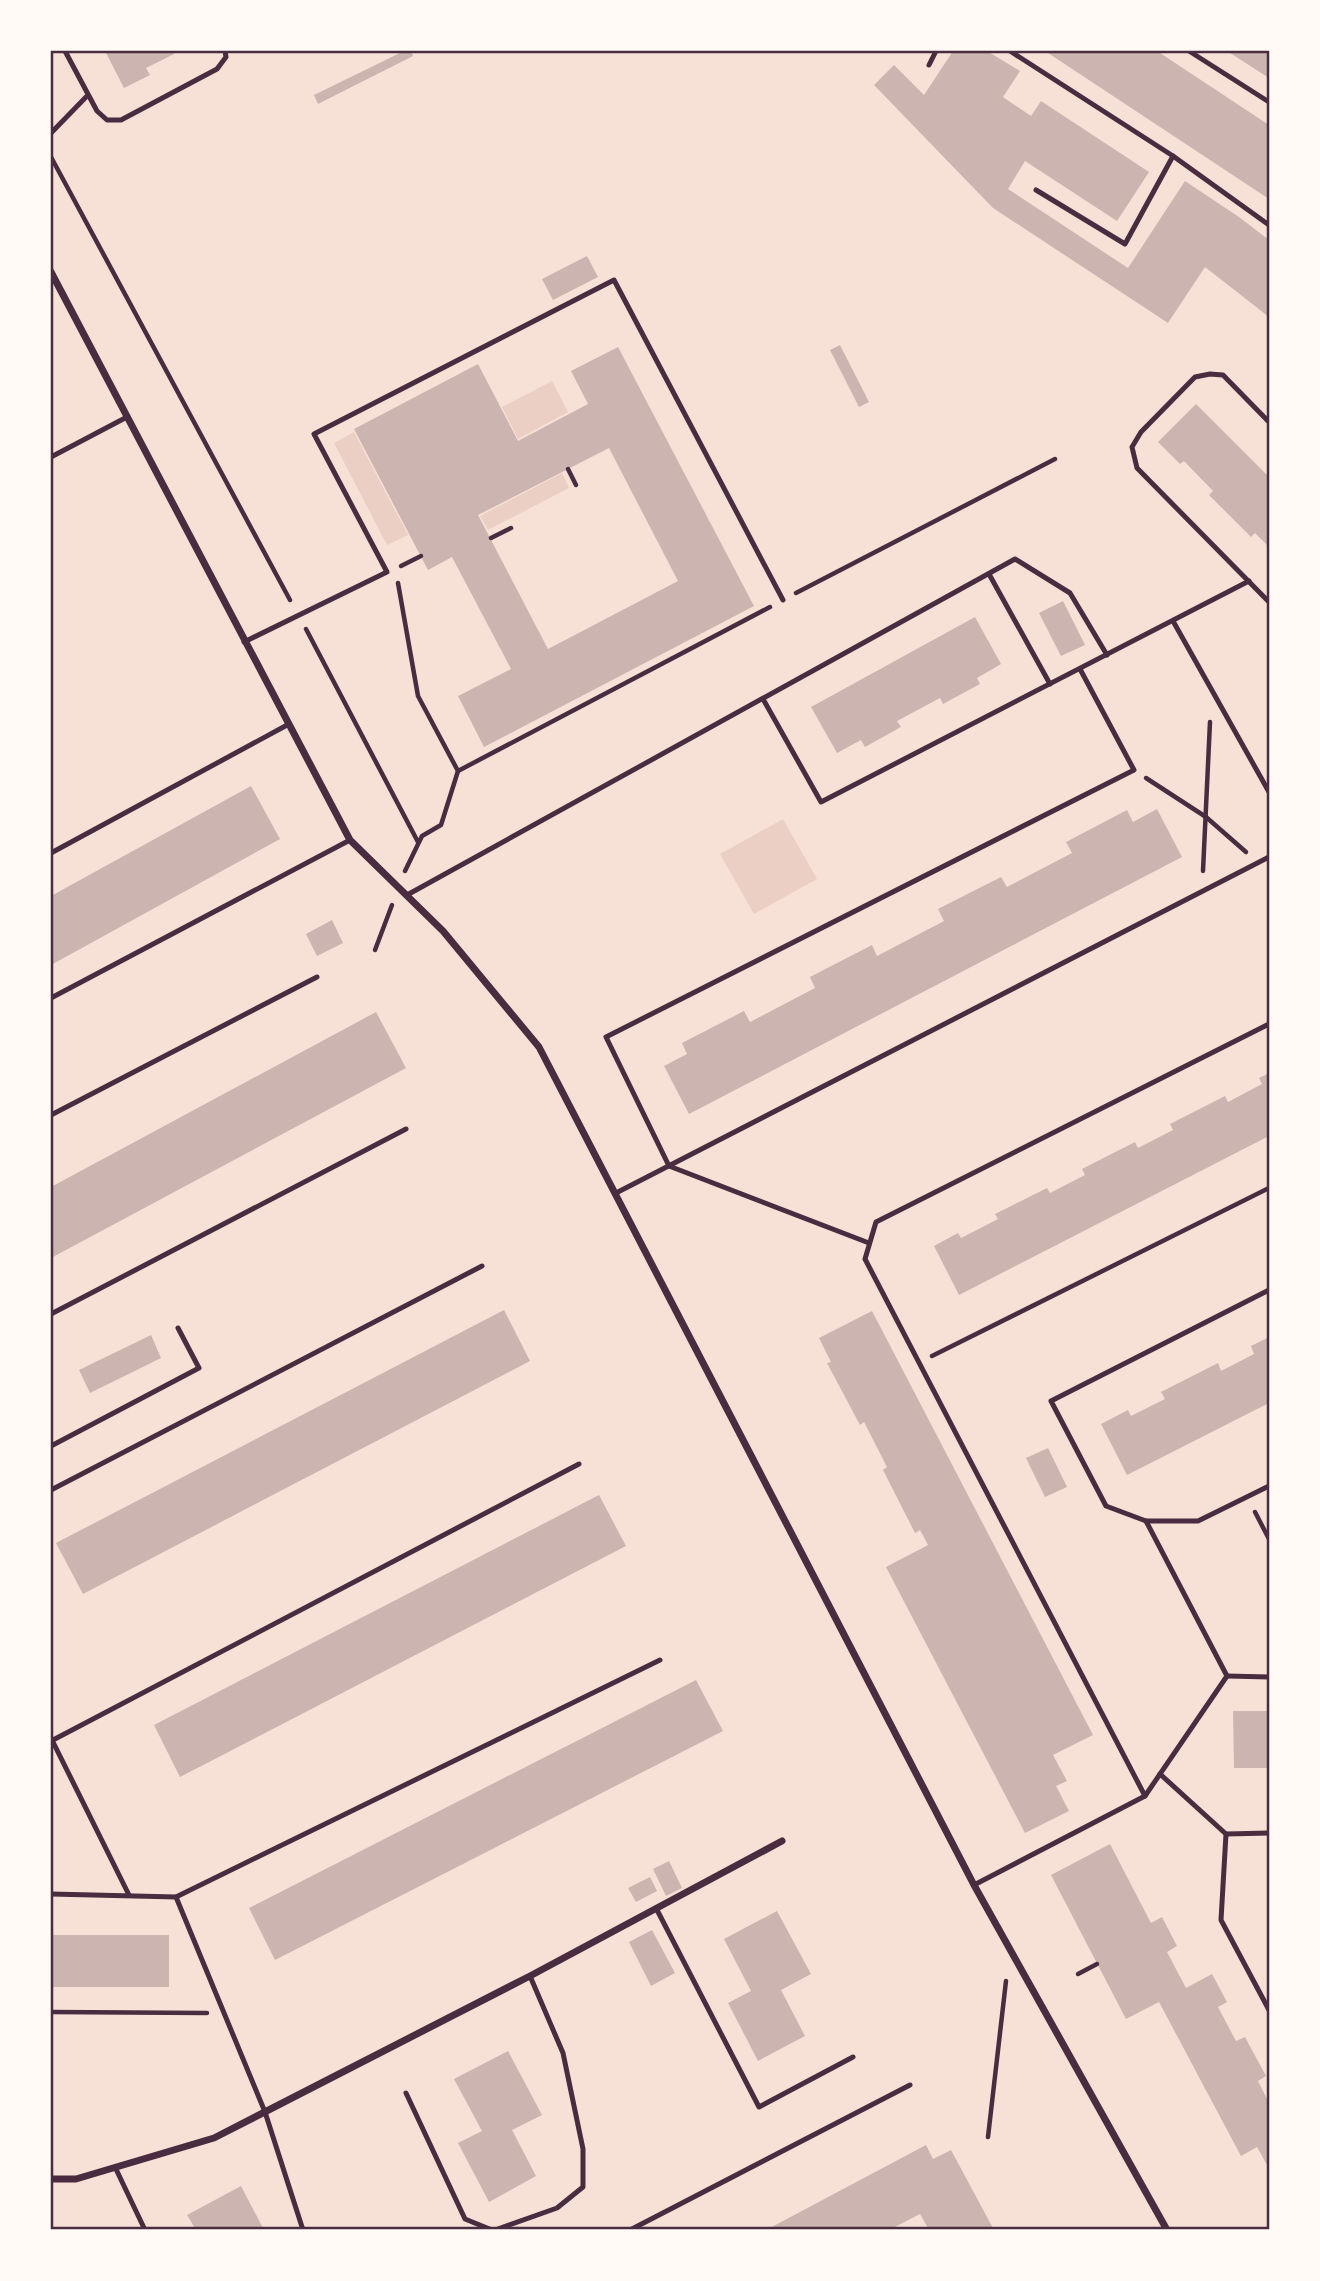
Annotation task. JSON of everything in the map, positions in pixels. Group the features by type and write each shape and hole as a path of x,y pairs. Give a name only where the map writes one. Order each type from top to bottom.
{"street":[{"path":"51,272 350,840 443,930 539,1047 974,1885 1167,2230"},
{"path":"51,2179 76,2179 214,2138 530,1976 782,1841"}],"lane":[{"path":"65,51 97,111 107,120 121,120 217,69 226,57 225,51"},
{"path":"929,65 936,51"},
{"path":"1010,51 1173,156 1269,225"},
{"path":"1189,51 1269,102"},
{"path":"51,134 88,95"},
{"path":"1036,190 1125,244 1173,156"},
{"path":"244,642 387,572 314,434 614,280 783,600"},
{"path":"1269,422 1223,375 1210,374 1195,377 1141,432 1132,447 1137,468 1269,602"},
{"path":"51,457 127,417"},
{"path":"407,895 1015,559 1070,593 1107,655"},
{"path":"989,574 1050,684"},
{"path":"763,699 821,802 1249,581"},
{"path":"1173,621 1269,792"},
{"path":"869,1243 669,1166 606,1037 1134,770 1080,668"},
{"path":"51,853 289,724"},
{"path":"51,998 350,840"},
{"path":"616,1193 1269,857"},
{"path":"51,1115 317,977"},
{"path":"1145,1796 865,1259 876,1222 1269,1024"},
{"path":"51,1314 406,1129"},
{"path":"51,1490 482,1266"},
{"path":"1269,1290 1051,1401 1106,1506 1146,1521 1198,1521 1269,1486"},
{"path":"51,1446 199,1368 178,1328"},
{"path":"129,1895 52,1739 579,1464"},
{"path":"1146,1521 1227,1676"},
{"path":"51,1894 176,1897 660,1660"},
{"path":"974,1885 1145,1796 1227,1676"},
{"path":"1227,1676 1269,1677"},
{"path":"1160,1774 1226,1834 1269,1833"},
{"path":"1226,1834 1221,1920 1269,2010"},
{"path":"176,1897 265,2112 303,2230"},
{"path":"656,1908 759,2107 853,2057"},
{"path":"406,2093 465,2219 494,2230 557,2207 583,2187 583,2149 563,2053 530,1976"},
{"path":"630,2230 910,2085"},
{"path":"115,2167 145,2230"}],"path":[{"path":"51,158 418,842"},
{"path":"457,771 1055,459"},
{"path":"568,469 576,485"},
{"path":"491,538 511,528"},
{"path":"375,950 418,842 422,836 441,825 457,771 418,696 398,581"},
{"path":"1202,892 1212,690"},
{"path":"1134,770 1206,817 1259,863"},
{"path":"919,1362 1269,1188"},
{"path":"1247,1497 1269,1539"},
{"path":"988,2137 1010,1948"},
{"path":"1078,1974 1097,1964"},
{"path":"51,2012 224,2013"}],"shaded area":[{"path":"552,381 568,412 518,439 502,407"},
{"path":"354,432 408,535 387,545 334,443"},
{"path":"562,473 569,488 488,530 480,516"},
{"path":"783,819 817,879 754,914 720,854"}],"building":[{"path":"105,51 172,51 174,54 146,68 150,75 124,88"},
{"path":"404,51 411,51 413,56 318,104 314,95"},
{"path":"953,51 987,51 1020,71 1003,97 1031,116 1041,101 1149,172 1117,221 1025,161 1008,189 1128,268 1185,181 1269,240 1269,317 1205,267 1168,323 993,208 874,85 894,65 924,95"},
{"path":"1045,51 1157,51 1269,125 1269,199"},
{"path":"1227,51 1269,51 1269,78"},
{"path":"587,256 598,277 553,300 542,279"},
{"path":"840,345 869,402 859,407 830,350"},
{"path":"618,347 754,606 484,747 458,696 511,669 452,557 428,570 354,429 478,364 518,441 588,404 571,371","holes":["609,448 678,581 548,649 478,515"]},
{"path":"1196,404 1269,477 1269,547 1255,533 1251,537 1209,495 1213,491 1184,461 1180,464 1158,442"},
{"path":"1063,601 1085,645 1061,656 1039,613"},
{"path":"975,617 1001,664 977,678 980,684 943,704 940,698 897,721 901,727 865,747 861,740 837,753 811,707"},
{"path":"251,786 280,839 51,965 51,896"},
{"path":"1157,809 1182,857 689,1114 664,1066 687,1054 682,1043 744,1011 750,1022 815,988 810,977 872,945 877,956 944,921 938,909 1001,877 1007,887 1072,853 1066,842 1127,810 1133,822"},
{"path":"332,920 343,943 317,956 306,934"},
{"path":"376,1012 406,1068 51,1258 51,1187"},
{"path":"1269,1073 1269,1136 959,1295 934,1246 958,1233 961,1238 998,1219 995,1214 1047,1188 1050,1193 1085,1175 1082,1169 1135,1142 1138,1148 1173,1130 1170,1124 1225,1096 1228,1102 1262,1084 1259,1078"},
{"path":"504,1310 530,1361 83,1594 56,1543"},
{"path":"872,1311 1093,1735 1053,1755 1067,1781 1056,1786 1069,1811 1025,1833 886,1567 928,1545 920,1530 915,1533 883,1470 887,1467 864,1422 860,1425 827,1363 831,1362 819,1338"},
{"path":"151,1335 161,1358 90,1393 79,1370"},
{"path":"1269,1337 1269,1403 1127,1475 1101,1424 1128,1410 1131,1416 1165,1399 1161,1392 1218,1363 1221,1371 1254,1354 1251,1346"},
{"path":"1048,1448 1067,1487 1045,1497 1026,1458"},
{"path":"599,1495 626,1546 180,1777 154,1725"},
{"path":"696,1680 723,1731 275,1960 249,1908"},
{"path":"1233,1711 1269,1711 1269,1768 1234,1768"},
{"path":"1110,1844 1151,1923 1162,1917 1177,1946 1167,1952 1186,1988 1212,1974 1227,2002 1218,2007 1236,2041 1245,2037 1266,2076 1258,2081 1269,2103 1267,2165 1257,2147 1241,2156 1159,2002 1126,2019 1051,1875"},
{"path":"669,1861 682,1888 666,1896 653,1869"},
{"path":"650,1877 657,1891 636,1902 628,1888"},
{"path":"777,1911 811,1974 781,1990 805,2036 758,2061 728,2003 751,1991 724,1939"},
{"path":"652,1930 675,1973 651,1986 629,1942"},
{"path":"51,1935 169,1935 169,1987 51,1987"},
{"path":"508,2051 542,2115 512,2130 536,2176 489,2202 458,2143 482,2131 454,2079"},
{"path":"926,2145 933,2159 951,2150 994,2230 929,2230 920,2214 889,2230 766,2230"},
{"path":"241,2186 264,2230 196,2230 187,2215"}]}
